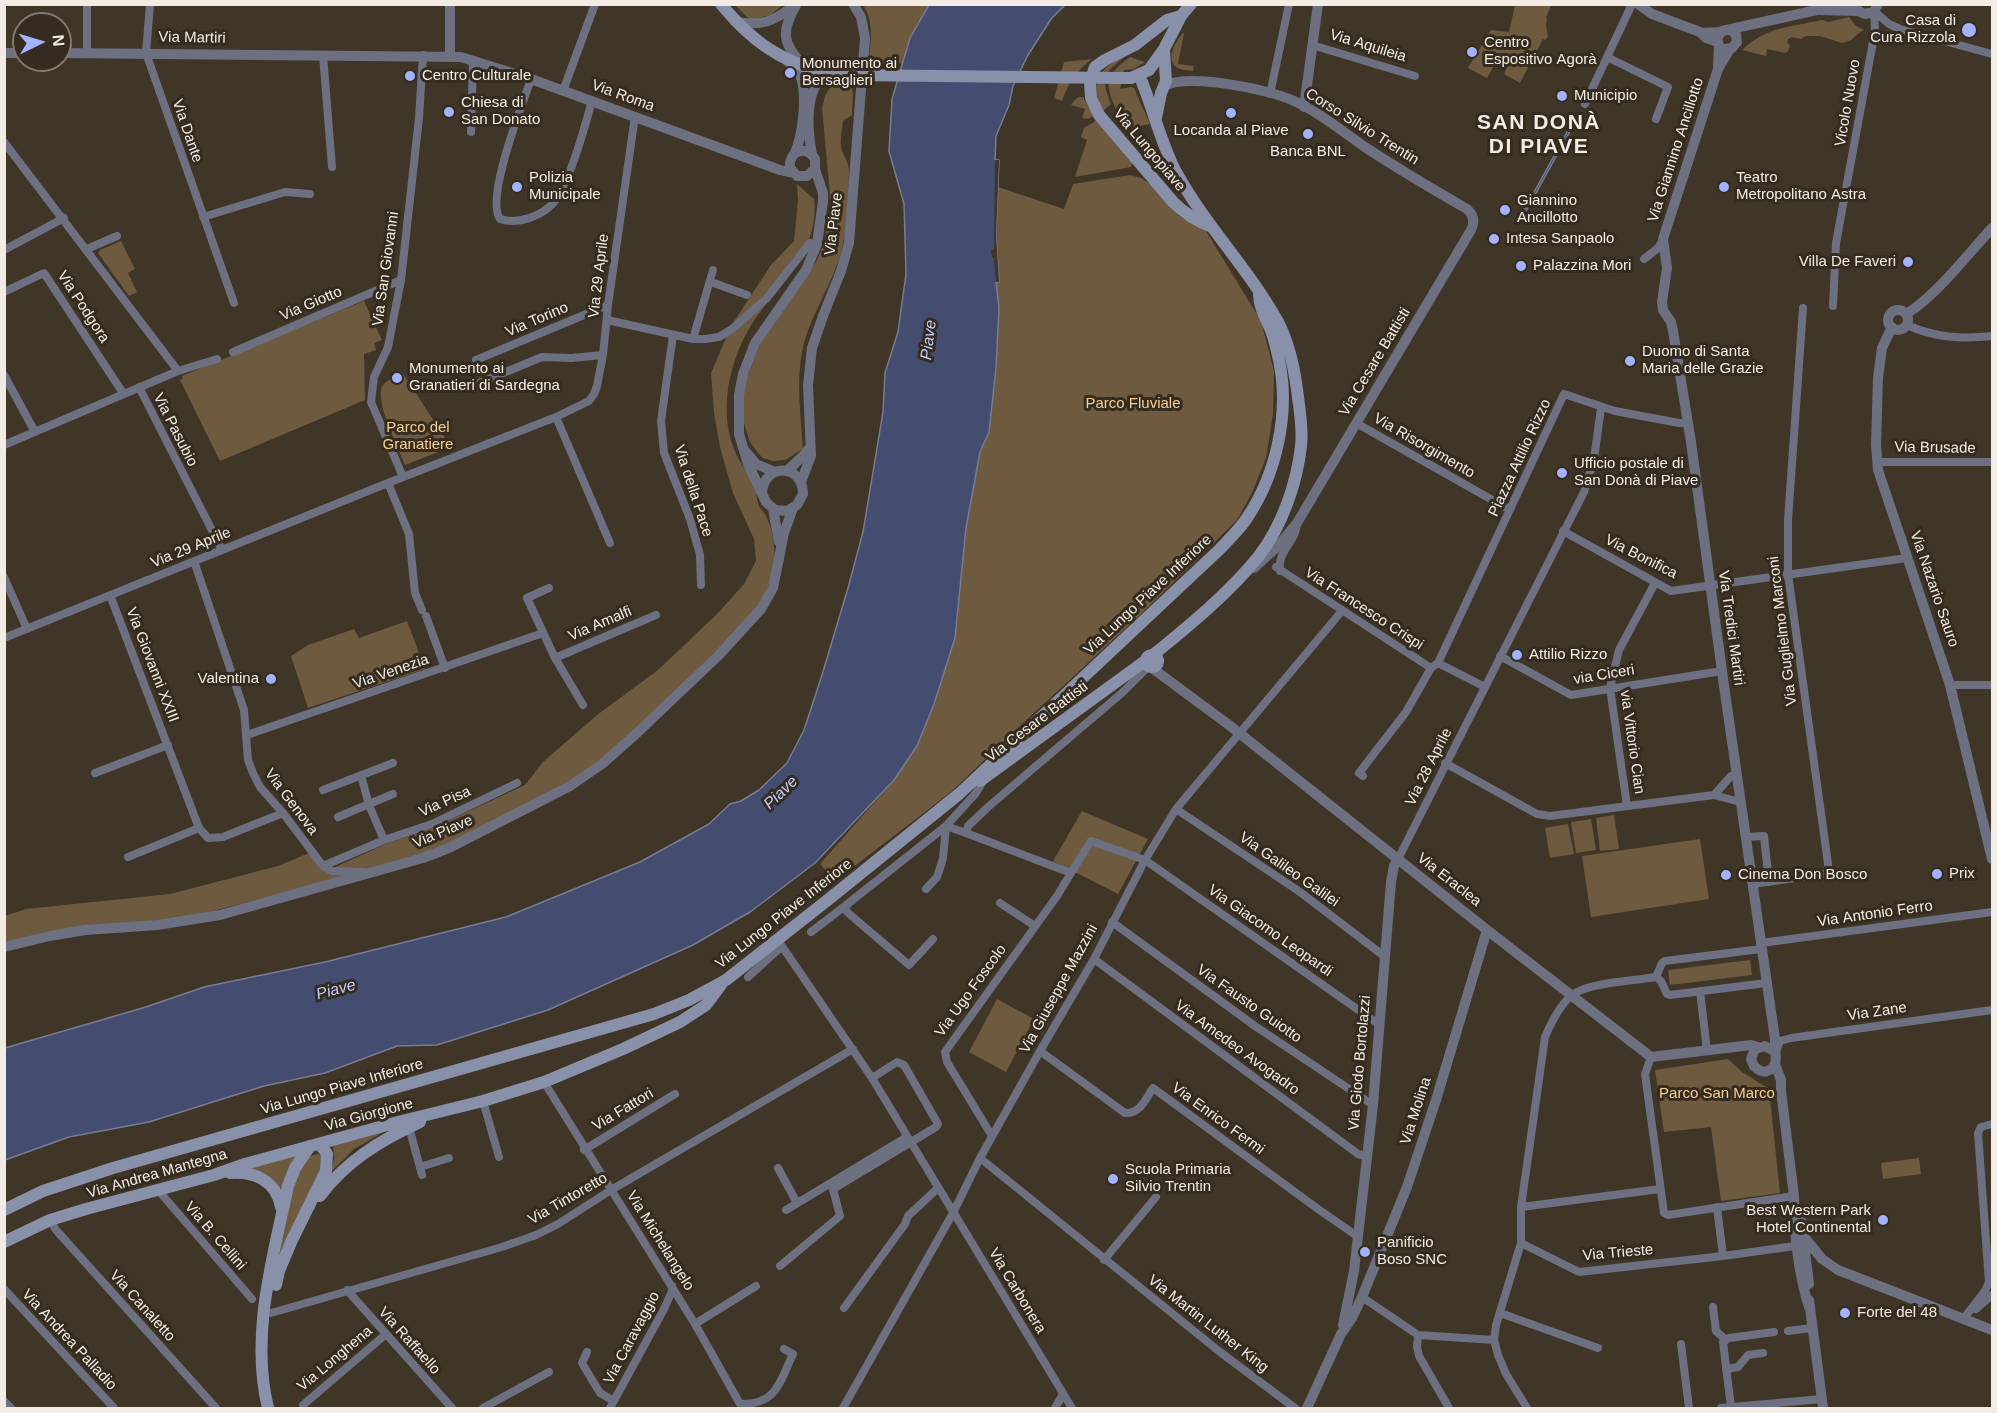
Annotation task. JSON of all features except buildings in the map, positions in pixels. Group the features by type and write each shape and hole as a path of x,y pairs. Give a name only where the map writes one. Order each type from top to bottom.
{"main road":[{"name":"Corso Silvio Trentin","path":"722,4 736,22 762,45 787,61 826,72 848,75 1131,79 1151,88 1164,86"},
{"path":"1149,70 1164,49 1174,21 1191,4"},
{"name":"Via Lungopiave","path":"1174,21 1095,66 1090,81 1090,92 1099,115 1182,211 1194,220 1212,226"},
{"path":"1156,119 1166,81 1164,49"},
{"name":"Corso Silvio Trentin","path":"1131,79 1149,70 1165,71"},
{"name":"Via Lungo Piave Inferiore","path":"1131,79 1156,119 1164,146 1176,171 1278,323 1289,351 1298,395 1301,433 1295,480 1266,545 1238,579"},
{"name":"Via Lungo Piave Inferiore","path":"4,1210 52,1188 113,1168 654,1014 689,1000 726,980 779,942 959,794 1220,549 1247,519 1265,486 1277,448 1283,399 1280,363 1259,294"},
{"name":"Via Cesare Battisti","path":"959,794 985,778 1131,670 1152,663 1181,632 1238,579"},
{"name":"Via Giorgione","path":"268,1408 262,1371 263,1313 288,1186 295,1168 315,1145 483,1101 544,1082 680,1022 706,1005 726,980"},
{"name":"Via Giorgione","path":"302,1222 328,1186 349,1164 368,1149 439,1113"},
{"name":"Via Giorgione","path":"262,1371 279,1271 327,1172 327,1154 315,1145"},
{"name":"Via Andrea Mantegna","path":"4,1242 50,1220 315,1145"},
{"path":"214,1175 248,1173 258,1176 277,1192 282,1212"}],"street":[{"path":"87,4 87,53"},
{"path":"146,53 150,4"},
{"path":"450,4 450,56"},
{"path":"563,91 595,4"},
{"path":"1270,94 1289,4"},
{"name":"Via Aquileia","path":"1304,107 1318,4"},
{"path":"1586,104 1632,4"},
{"path":"1638,4 1652,14 1700,33 1706,38 1726,44 1767,22"},
{"path":"1817,10 1830,4"},
{"path":"736,22 753,25 770,22 796,5"},
{"path":"796,5 785,28 786,39 790,52 804,66"},
{"name":"Via Piave","path":"801,482 811,456 808,386 810,357 849,243 865,38 861,17 855,5"},
{"path":"1700,33 1726,31 1817,10 1857,8 1865,14 1875,9 1889,24 1900,29 1992,54"},
{"name":"Vicolo Nuovo","path":"1833,306 1836,243 1875,31 1875,9"},
{"path":"1726,31 1736,35 1726,44"},
{"name":"Via Giannino Ancillotto","path":"1663,239 1726,44 1718,36 1726,31"},
{"name":"Via Aquileia","path":"1312,45 1415,76"},
{"name":"Via Martiri","path":"72,53 450,56"},
{"name":"Via Dante","path":"146,53 234,303"},
{"path":"323,55 332,167"},
{"name":"Via San Giovanni","path":"403,477 371,402 374,377 388,347 400,280 419,118 423,56"},
{"name":"Via Roma","path":"450,56 473,60 531,79 797,175"},
{"path":"1607,57 1668,87 1656,119"},
{"path":"471,132 473,60"},
{"path":"787,61 800,72 803,97 803,128 790,166 797,175 809,175 815,169 816,161 812,154 809,121 810,96 816,83 826,72"},
{"name":"Corso Silvio Trentin","path":"1165,71 1189,80 1282,96 1304,107 1467,209 1472,213 1473,218"},
{"path":"531,79 496,192 496,213 500,219 515,222 540,213 554,203 564,185 592,101"},
{"name":"Corso Silvio Trentin","path":"1164,86 1189,80"},
{"name":"Via 29 Aprile","path":"4,638 556,417 589,401 594,394 603,355 635,116"},
{"path":"4,142 178,371"},
{"path":"762,163 778,161 804,150 812,154"},
{"name":"Via Piave","path":"762,492 747,464 739,434 739,395 748,357 766,326 810,262 820,225 823,193 815,169"},
{"name":"Via Piave","path":"797,175 811,184 821,208"},
{"path":"203,217 285,192 310,194"},
{"path":"4,250 64,218"},
{"name":"Via Cesare Battisti","path":"1238,579 1263,561 1297,522 1471,230 1474,224 1473,218"},
{"path":"1906,314 1920,304 1992,228"},
{"path":"87,249 117,236"},
{"path":"1644,259 1658,248 1663,239"},
{"name":"Via Tredici Martiri","path":"1663,239 1666,268 1662,302 1667,316 1688,423 1775,1056 1780,1075 1795,1221 1805,1262"},
{"path":"607,320 693,339 719,337 732,329 767,298 810,243"},
{"path":"693,339 713,270"},
{"name":"Via Podgora","path":"4,292 44,273 123,393"},
{"name":"Via Giotto","path":"233,352 400,280"},
{"path":"711,282 747,295"},
{"name":"Via Torino","path":"476,360 608,305"},
{"name":"Via Guglielmo Marconi","path":"1752,884 1824,874 1829,871 1788,574 1788,520 1803,308"},
{"path":"1900,310 1906,314 1907,325 1900,330 1892,327 1889,319 1893,312 1900,310"},
{"path":"1907,325 1926,333 1953,338 1992,336"},
{"name":"Via Nazario Sauro","path":"1892,327 1882,348 1878,378 1877,462 1881,481 1950,685 1992,859"},
{"name":"Via della Pace","path":"673,335 661,421 664,453 690,519 700,555 702,585"},
{"path":"467,388 542,357 571,358 603,355"},
{"path":"139,387 217,358"},
{"path":"4,375 35,432"},
{"name":"Via Pasubio","path":"4,445 139,387 222,550"},
{"name":"Piazza Attilio Rizzo","path":"1363,776 1359,773 1406,712 1434,666 1564,394 1600,408"},
{"path":"1434,666 1485,687 1584,492 1591,471 1600,408 1688,423"},
{"path":"556,417 610,543"},
{"name":"Via Risorgimento","path":"1356,423 1510,510"},
{"path":"787,471 805,454 811,444"},
{"path":"743,447 756,464 775,472 787,471 801,482 802,496 793,508 783,511 773,509 766,502 762,492 766,480 775,472"},
{"name":"Via Brusade","path":"1877,462 1992,462"},
{"path":"388,483 409,534 415,593 445,668"},
{"name":"Via Piave","path":"4,948 85,930 157,925 220,915 374,873 449,848 538,804 602,764 718,656 761,609 772,588 787,522 793,508"},
{"name":"Via Piave","path":"773,509 780,551"},
{"name":"Via Cesare Battisti","path":"1266,545 1297,522"},
{"name":"Via Cesare Battisti","path":"1278,569 1279,559 1296,532 1297,522"},
{"name":"Via Bonifica","path":"1563,531 1671,591 1908,558"},
{"name":"Via Genova","path":"194,561 244,710 248,760 253,773 261,787 323,866"},
{"name":"Via Francesco Crispi","path":"1278,569 1341,612 1434,666"},
{"path":"4,577 27,629"},
{"name":"via Vittorio Cian","path":"1628,806 1610,688 1618,650 1655,583"},
{"name":"Via Amalfi","path":"549,588 527,598 555,658 583,705"},
{"name":"Via Giovanni XXIII","path":"110,595 199,828"},
{"name":"Via Giuseppe Mazzini","path":"843,1408 953,1213 980,1158 1094,959 1145,860 1176,809 1341,612"},
{"name":"Via Amalfi","path":"555,658 656,615"},
{"name":"Via Venezia","path":"247,735 543,633"},
{"name":"via Ciceri","path":"1500,656 1571,695 1722,671"},
{"path":"966,833 968,825 1123,692 1152,663"},
{"name":"Via Eraclea","path":"1152,663 1487,930 1651,1057"},
{"path":"1950,685 1992,685"},
{"name":"Via 28 Aprile","path":"1398,859 1485,687"},
{"name":"Via Giovanni XXIII","path":"95,773 168,745"},
{"path":"323,790 393,763"},
{"path":"1445,763 1537,814 1550,816 1714,795 1740,802"},
{"path":"1714,795 1731,776 1736,774"},
{"path":"361,775 369,805 384,840"},
{"path":"811,932 946,826 976,793 985,778"},
{"name":"Via Pisa","path":"323,866 384,840 432,824 517,783"},
{"path":"338,818 393,794"},
{"name":"Via Galileo Galilei","path":"1176,809 1300,892 1384,956"},
{"path":"128,856 199,828 208,838 216,839 283,813"},
{"path":"946,826 1071,873"},
{"path":"926,889 937,878 943,858 946,826"},
{"path":"1746,837 1764,836 1769,882"},
{"name":"Via Giacomo Leopardi","path":"1071,873 1091,841 1145,860 1380,1023"},
{"name":"Via Giodo Bortolazzi","path":"1341,1334 1354,1272 1373,1105 1392,874 1398,859"},
{"path":"323,866 332,871 374,873"},
{"name":"Via Ugo Foscolo","path":"993,1137 947,1062 945,1052 1071,873"},
{"path":"1000,903 1035,926"},
{"path":"845,906 847,912 909,965 933,939"},
{"name":"Via Antonio Ferro","path":"1656,977 1665,961 1992,912"},
{"name":"Via Fausto Guiotto","path":"1112,922 1255,1026 1373,1105"},
{"name":"Via Molina","path":"1362,1297 1407,1187 1436,1100 1487,930"},
{"path":"748,977 779,942"},
{"name":"Via Carbonera","path":"779,942 872,1078 1072,1408"},
{"name":"Via Amedeo Avogadro","path":"1094,959 1358,1154 1366,1156"},
{"path":"1527,1408 1506,1374 1494,1340 1521,1243 1521,1207 1545,1037 1552,1019 1577,992 1594,987 1656,977 1661,981 1667,994 1766,983"},
{"path":"1700,991 1707,1051"},
{"name":"Via Zane","path":"1775,1056 1780,1041 1791,1038 1992,1010"},
{"path":"1751,1061 1753,1052 1768,1037 1771,1024"},
{"path":"1762,1071 1771,1069 1775,1056 1769,1047 1750,1046 1651,1057 1645,1074 1664,1213 1668,1215 1794,1196"},
{"name":"Via Tintoretto","path":"271,1313 502,1247 536,1235 853,1049"},
{"path":"1725,1049 1751,1061 1756,1069 1774,1080 1780,1091"},
{"name":"Via Enrico Fermi","path":"1040,1051 1125,1113 1133,1114 1140,1109 1153,1088 1357,1236"},
{"path":"786,1210 938,1124 904,1065 897,1062 872,1078"},
{"name":"Via Michelangelo","path":"544,1082 672,1286 740,1404 764,1401 772,1396 793,1354 784,1349"},
{"name":"Via Fattori","path":"585,1150 675,1094"},
{"path":"483,1101 499,1157"},
{"path":"1964,1318 1991,1283 1978,1133 1981,1127 1992,1124"},
{"name":"Via Giorgione","path":"409,1127 421,1171 449,1158"},
{"path":"780,1266 840,1216 833,1189 909,1140"},
{"name":"Via Martin Luther King","path":"980,1158 1104,1260 1295,1408"},
{"path":"778,1168 797,1203"},
{"path":"844,1308 905,1224 908,1216 938,1188"},
{"path":"1521,1207 1660,1189"},
{"name":"Via B. Cellini","path":"158,1190 252,1299"},
{"name":"Via Tredici Martiri","path":"1794,1196 1800,1211 1805,1238 1805,1262"},
{"path":"1104,1260 1156,1197"},
{"path":"1717,1207 1723,1256"},
{"name":"Via Canaletto","path":"50,1220 56,1230 216,1408"},
{"path":"1805,1238 1822,1259 1838,1270"},
{"name":"Via Trieste","path":"1521,1243 1579,1272 1795,1246"},
{"path":"1805,1262 1822,1259"},
{"path":"1805,1262 1838,1270 1992,1330"},
{"path":"1721,1408 1822,1404 1805,1262"},
{"name":"Via Giodo Bortolazzi","path":"1307,1408 1341,1334 1362,1297 1355,1290 1354,1272"},
{"name":"Via Caravaggio","path":"587,1352 582,1363 600,1393 612,1405 664,1309 672,1286"},
{"path":"694,1324 756,1286"},
{"name":"Via Andrea Palladio","path":"4,1289 114,1408"},
{"name":"Via Raffaello","path":"347,1290 452,1408"},
{"path":"1964,1318 1992,1295"},
{"path":"1362,1297 1418,1335 1494,1340"},
{"path":"1713,1307 1716,1331 1726,1340"},
{"path":"1500,1313 1598,1348"},
{"path":"1788,1330 1812,1328"},
{"path":"1731,1407 1723,1342 1729,1338 1774,1332"},
{"name":"Via Longhena","path":"303,1405 385,1335"},
{"path":"1418,1335 1419,1356 1449,1408"},
{"path":"1681,1344 1689,1408"},
{"path":"1726,1369 1738,1367 1748,1355 1763,1353"},
{"path":"483,1408 549,1372"},
{"path":"1055,1408 1063,1394"},
{"path":"4,1401 11,1408"}],"green space":[{"path":"735,5 783,5 770,15 750,20"},
{"path":"863,5 937,5 907,63 869,66 871,27"},
{"path":"1515,5 1551,5 1546,18 1548,37 1543,39 1520,83 1504,74 1506,69 1495,64 1487,78 1468,68 1491,30 1509,32"},
{"path":"1849,17 1856,26 1864,30 1851,40 1842,43 1820,36 1806,36 1801,39 1792,37 1788,39 1787,43 1790,45 1785,53 1767,49 1766,56 1742,50 1769,32 1822,20 1828,22"},
{"path":"1183,33 1178,64 1194,66 1193,71 1178,68 1172,60 1175,45"},
{"path":"1126,56 1106,76 1106,87 1111,104 1103,111 1097,92 1099,77 1109,65"},
{"path":"1130,57 1145,62 1134,69 1124,70 1120,89 1134,88 1150,124 1125,128 1111,98 1109,82 1112,74"},
{"path":"1092,59 1074,77 1062,101 1054,98 1064,62"},
{"path":"832,85 851,85 853,93 852,115 843,121 841,140 841,148 849,170 843,243 837,266 805,339 802,352 799,388 803,449 785,460 773,461 763,458 750,442 744,423 745,383 763,336 800,287 817,260 824,243 831,206 822,108 825,96"},
{"path":"1079,97 1083,97 1094,116 1088,119 1082,118 1085,109 1071,105"},
{"path":"1097,120 1133,163 1131,167 1075,177 1087,140 1081,137 1084,128"},
{"name":"Parco Fluviale","path":"1130,175 1141,178 1153,186 1179,216 1206,231 1261,321 1274,371 1273,414 1266,458 1252,493 1237,520 1140,615 951,792 835,881 820,864 894,780 917,746 934,704 955,638 966,528 980,452 989,432 999,308 996,282 999,281 996,235 998,187 1064,209 1073,184"},
{"path":"797,184 814,199 814,218 810,236 803,253 746,335 733,365 727,395 727,423 731,441 755,487 758,504 767,518 774,541 775,559 771,579 759,603 732,635 653,714 589,768 567,783 466,835 420,855 371,869 333,868 388,843 428,830 525,785 543,762 597,715 658,670 717,614 744,584 756,561 754,539 733,493 720,447 714,413 711,373 731,326 771,265 794,241 798,200"},
{"path":"121,241 135,269 128,273 137,292 129,296 98,253"},
{"path":"364,301 382,340 374,343 376,350 364,354 365,400 220,461 180,380 183,379 182,376"},
{"name":"Parco del Granatiere","path":"402,372 451,447 405,465 381,401 383,385"},
{"path":"407,621 425,669 308,708 291,656 308,645 354,629 359,638"},
{"path":"1082,811 1148,839 1118,894 1053,861"},
{"path":"1614,815 1619,849 1600,851 1596,818"},
{"path":"1591,819 1596,850 1576,853 1571,822"},
{"path":"1568,824 1574,854 1550,858 1545,828"},
{"path":"1700,839 1709,899 1591,917 1582,856"},
{"path":"309,853 322,868 355,874 205,913 5,943 5,916 26,909 170,894 278,866"},
{"path":"1750,960 1752,975 1670,985 1668,970"},
{"path":"997,999 1034,1019 1006,1072 969,1052"},
{"name":"Parco San Marco","path":"1728,1059 1742,1072 1769,1089 1780,1193 1721,1201 1711,1127 1664,1132 1655,1070"},
{"path":"384,1132 354,1149 331,1172 334,1158 333,1144"},
{"path":"298,1153 282,1196 245,1168"},
{"path":"318,1154 323,1156 324,1164 278,1260 293,1179 307,1157"},
{"path":"1919,1158 1921,1174 1883,1179 1881,1163"}],"water":[{"name":"Piave","path":"929,5 1065,5 1051,19 1028,55 1013,86 1009,105 996,136 995,160 999,160 996,235 999,282 996,282 999,308 996,368 989,432 980,452 966,528 955,638 934,704 917,746 894,780 815,863 750,912 693,945 548,1010 437,1045 397,1046 325,1073 264,1086 149,1122 69,1137 5,1160 5,1048 146,1007 204,987 325,962 506,917 640,862 709,824 730,804 741,801 759,790 787,763 804,730 863,532 883,412 885,373 898,332 906,274 904,204 889,151 892,99 910,38"},
{"path":"1576,116 1578,117 1519,224 1517,223"}],"pier":[{"path":"995,160 999,160 996,235 999,282 996,282 991,250 994,250"}],"place":[{"name":"Casa di Cura Rizzola","path":"1969,30"},
{"name":"Centro Espositivo Agorà","path":"1472,52"},
{"name":"Monumento ai Bersaglieri","path":"790,73"},
{"name":"Centro Culturale","path":"410,76"},
{"name":"Municipio","path":"1562,96"},
{"name":"Chiesa di San Donato","path":"449,112"},
{"name":"Locanda al Piave","path":"1231,113"},
{"name":"Banca BNL","path":"1308,134"},
{"name":"Polizia Municipale","path":"517,187"},
{"name":"Teatro Metropolitano Astra","path":"1724,187"},
{"name":"Giannino Ancillotto","path":"1505,210"},
{"name":"Intesa Sanpaolo","path":"1494,239"},
{"name":"Villa De Faveri","path":"1908,262"},
{"name":"Palazzina Mori","path":"1521,266"},
{"name":"Duomo di Santa Maria delle Grazie","path":"1630,361"},
{"name":"Monumento ai Granatieri di Sardegna","path":"397,378"},
{"name":"Ufficio postale di San Donà di Piave","path":"1562,473"},
{"name":"Attilio Rizzo","path":"1517,655"},
{"name":"Valentina","path":"271,679"},
{"name":"Prix","path":"1937,874"},
{"name":"Cinema Don Bosco","path":"1726,875"},
{"name":"Scuola Primaria Silvio Trentin","path":"1113,1179"},
{"name":"Best Western Park Hotel Continental","path":"1883,1220"},
{"name":"Panificio Boso SNC","path":"1365,1252"},
{"name":"Forte del 48","path":"1845,1313"}],"district":[{"name":"SAN DONÀ DI PIAVE","path":"1539,135"}]}
